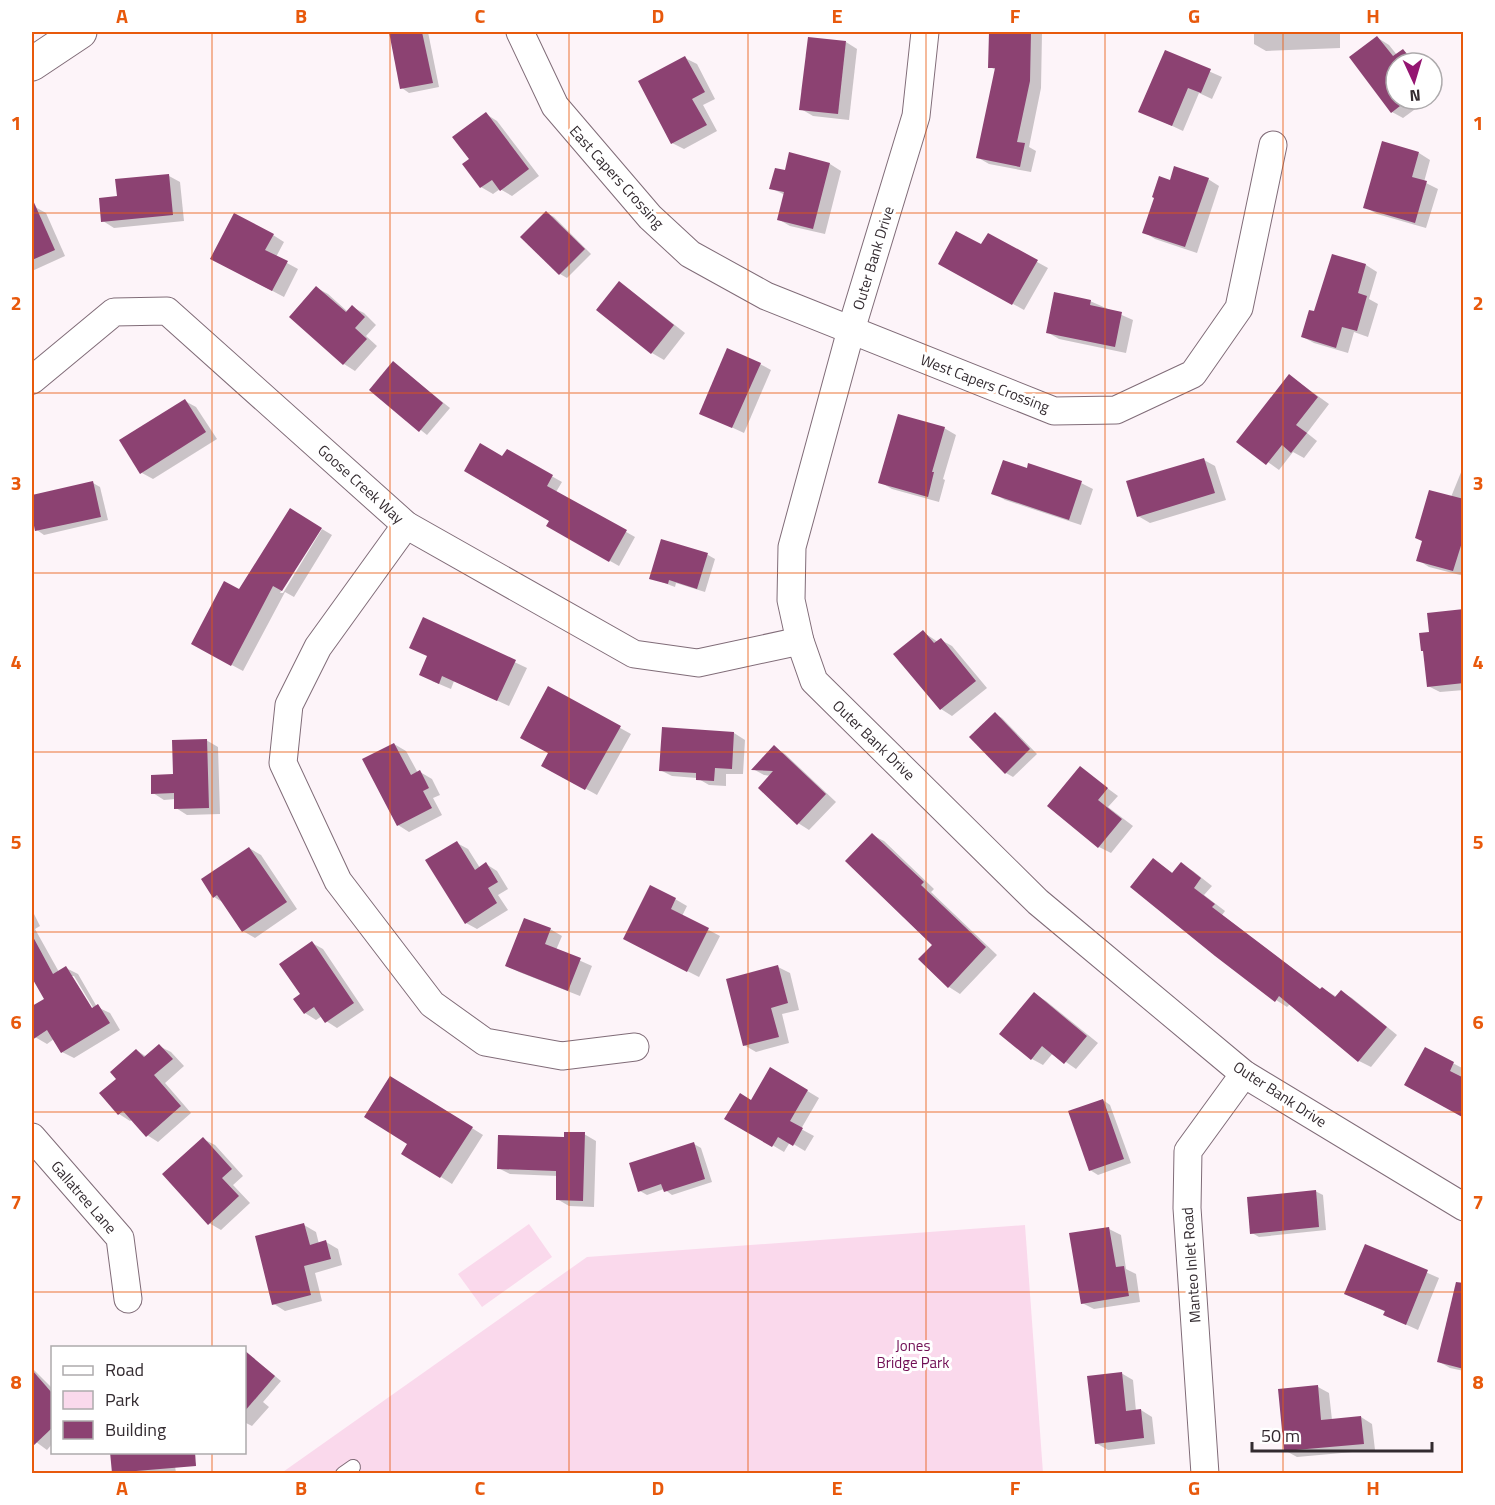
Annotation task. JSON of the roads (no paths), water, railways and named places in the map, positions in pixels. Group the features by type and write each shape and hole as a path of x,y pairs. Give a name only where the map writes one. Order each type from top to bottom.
{"street":[{"path":"32,63 80,32"},
{"name":"East Capers Crossing","path":"520,32 555,106 650,218 690,254 766,296 851,330"},
{"name":"Outer Bank Drive","path":"925,32 916,116 851,330 792,547 791,600 800,641 814,681 1038,902 1244,1074 1464,1207"},
{"name":"West Capers Crossing","path":"851,330 1054,411 1124,408 1193,375 1239,308 1273,145"},
{"name":"Goose Creek Way","path":"32,380 114,312 167,311 406,525 634,654 698,663 800,641"},
{"path":"406,525 318,647 289,705 283,763 338,881 432,1004 485,1042 562,1056 635,1047"},
{"name":"Manteo Inlet Road","path":"1205,1473 1187,1208 1188,1151 1244,1074"},
{"name":"Gallatree Lane","path":"32,1137 120,1238 128,1299"}],"park label":[{"name":"Jones Bridge Park","path":"913,1354"}]}
